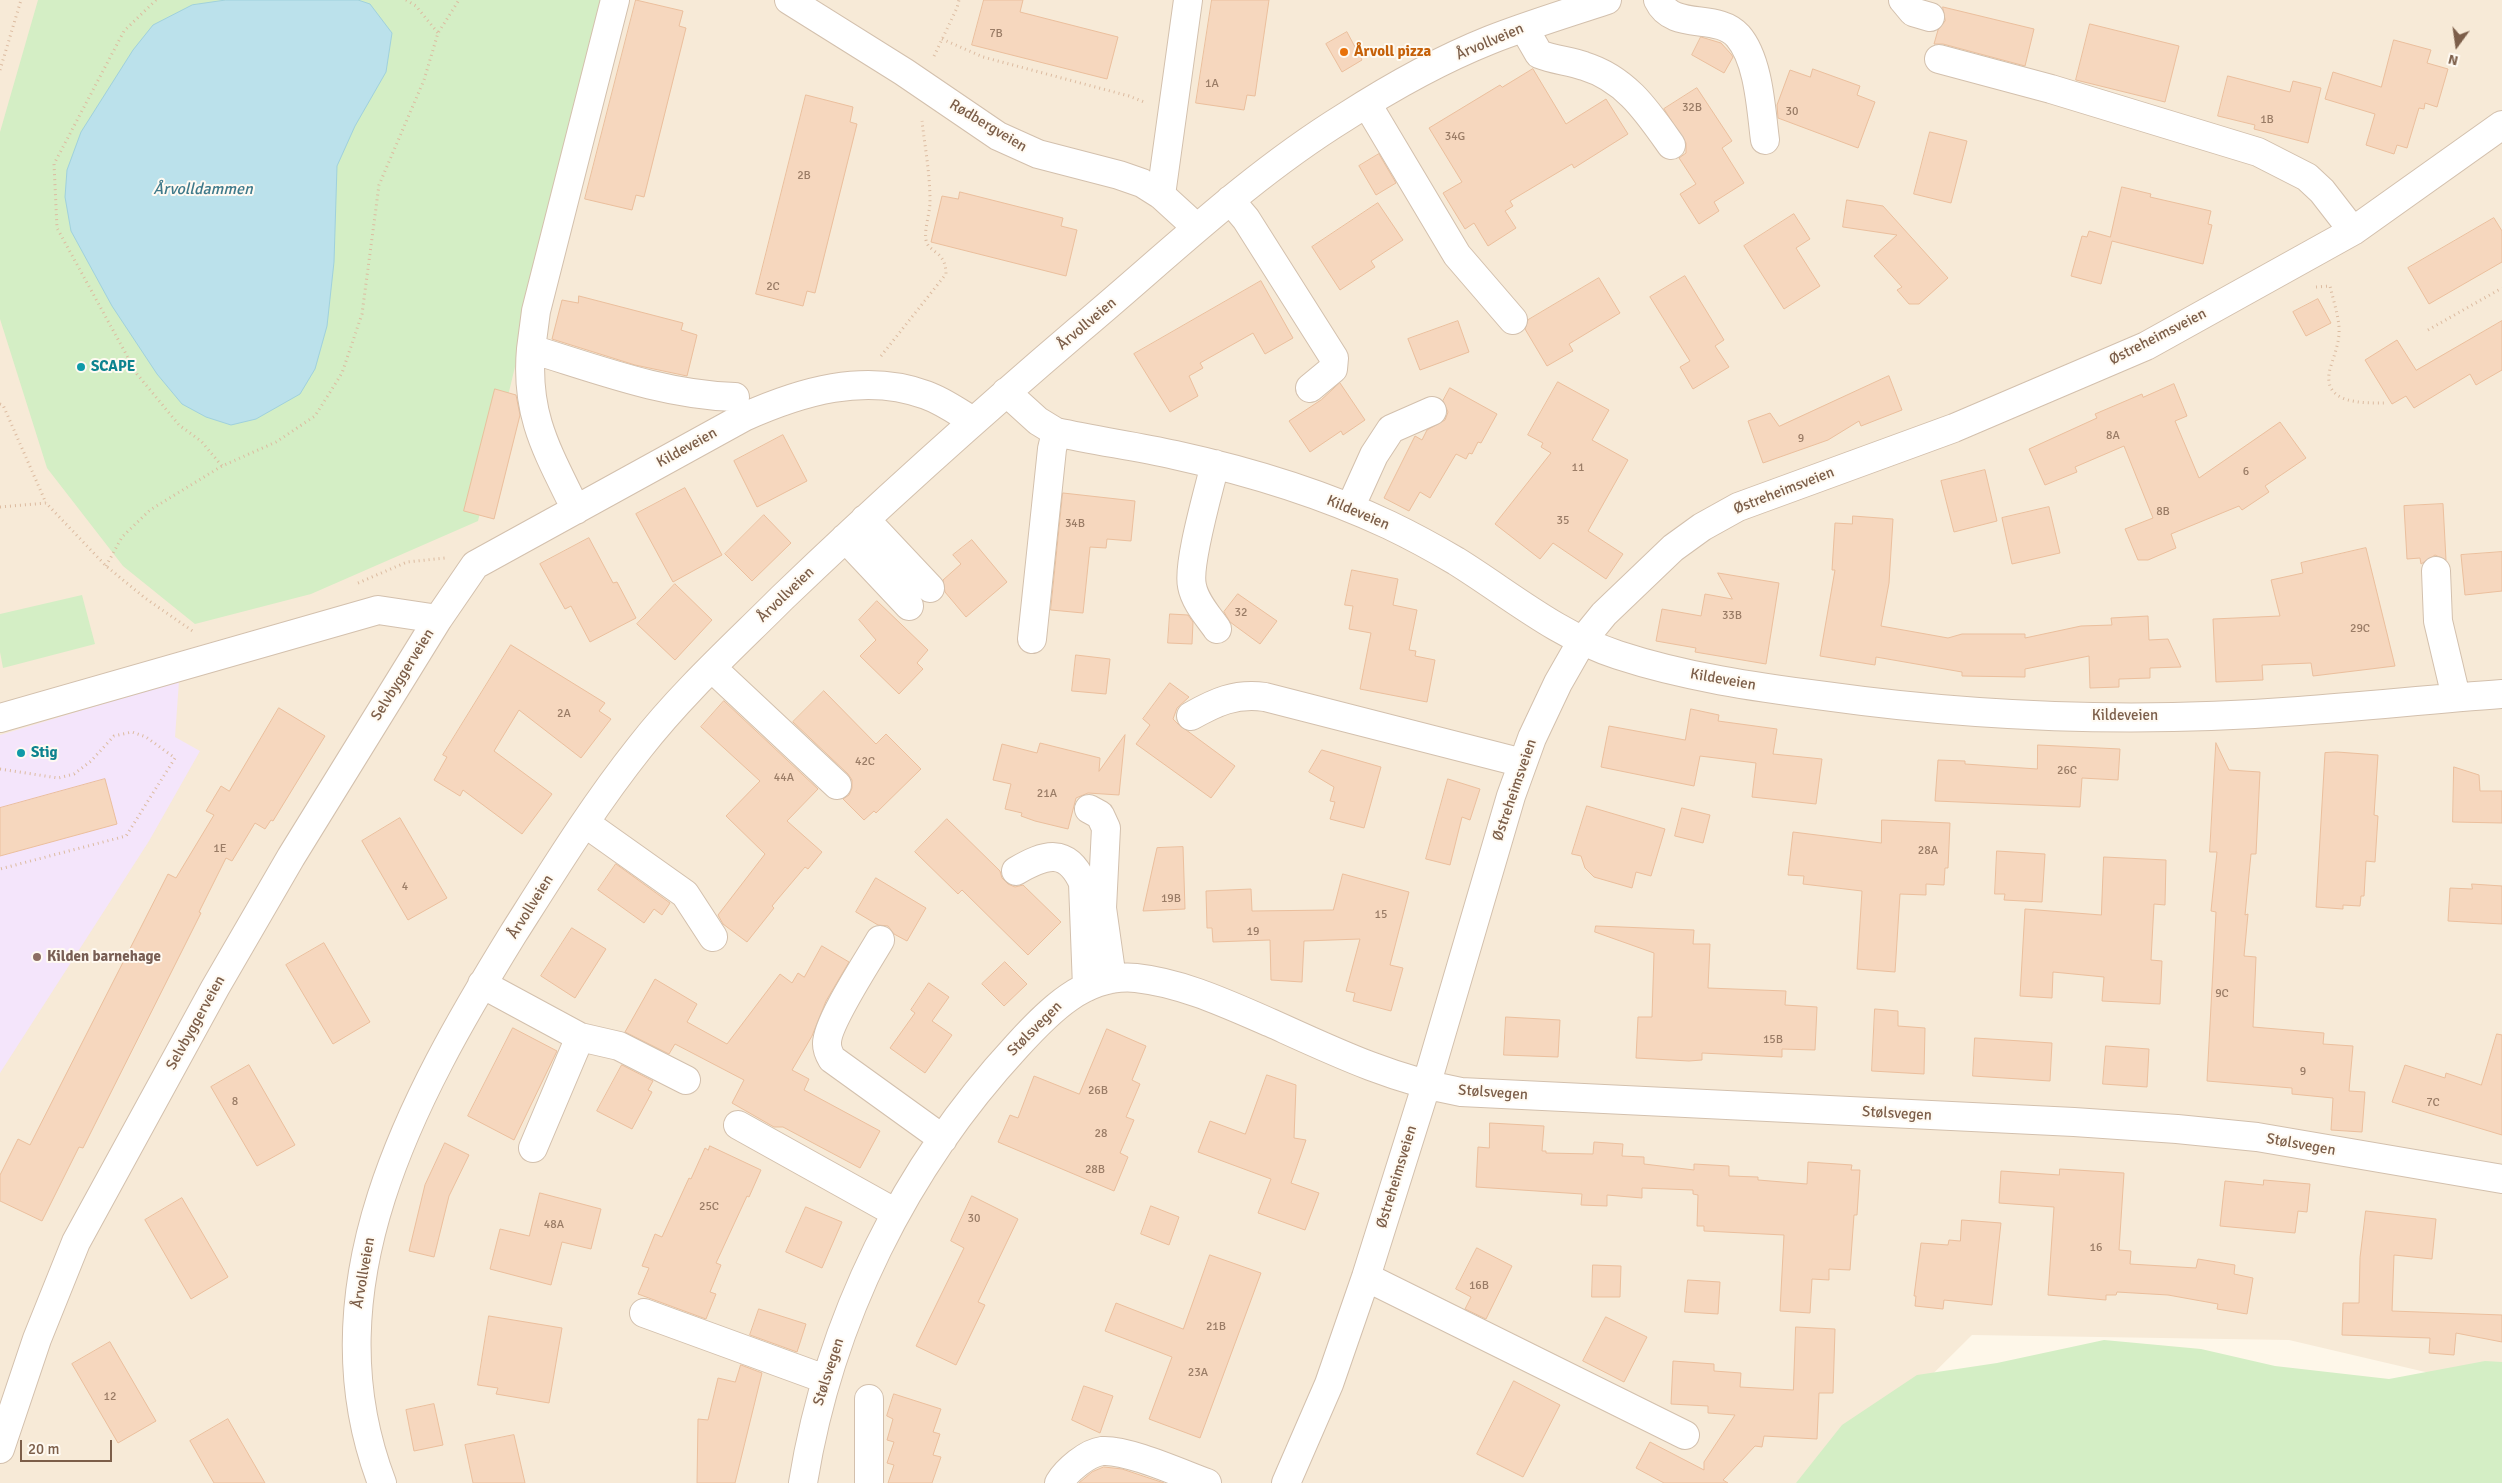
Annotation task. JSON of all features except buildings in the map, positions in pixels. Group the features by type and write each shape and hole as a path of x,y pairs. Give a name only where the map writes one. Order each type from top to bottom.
{"street":[{"path":"576,510 538,432 528,374 536,311 615,0"},
{"name":"Rødbergveien","path":"788,0 1020,147 1060,161 1119,175 1142,183 1161,195 1196,227"},
{"path":"1161,195 1188,0"},
{"name":"Årvollveien","path":"382,1483 366,1435 361,1410 357,1364 356,1318 375,1214 420,1100 482,984 585,823 641,745 712,668 865,519 973,421 1128,289 1196,227 1281,159 1410,79 1487,41 1607,0"},
{"path":"1658,0 1662,8 1670,15 1718,24 1730,29 1739,37 1748,52 1756,77 1765,140"},
{"path":"1903,0 1912,12 1930,17"},
{"path":"1524,28 1539,54 1585,66 1618,82 1644,107 1671,145"},
{"path":"1938,59 2051,89 2258,152 2307,176 2322,191 2353,231"},
{"path":"1367,104 1457,255 1513,320"},
{"name":"Østreheimsveien","path":"1286,1483 1330,1384 1366,1277 1426,1086 1510,796 1558,683 1582,641 1604,614 1673,548 1702,527 1738,507 1946,431 2146,346 2353,231 2502,125"},
{"path":"1230,200 1246,220 1334,358 1333,368 1310,388"},
{"path":"531,349 656,386 702,396 734,398"},
{"name":"Kildeveien","path":"438,619 475,565 744,417 778,402 808,393 864,384 899,388 926,395 973,421"},
{"name":"Kildeveien","path":"1006,392 1038,421 1056,432 1215,464 1266,478 1350,508 1424,542 1456,561 1532,613 1582,641 1643,663 1742,684 1858,701 1989,713 2106,717 2226,715 2298,711 2502,694"},
{"path":"1350,508 1374,455 1391,429 1432,411"},
{"path":"1032,639 1052,449 1056,432"},
{"path":"1215,464 1198,535 1191,584 1194,594 1218,629"},
{"path":"865,519 930,588"},
{"path":"845,538 909,606"},
{"path":"2436,571 2438,621 2456,697"},
{"path":"0,718 378,610 438,619"},
{"name":"Selvbyggerveien","path":"0,1450 37,1339 76,1242 215,988 272,889 438,619"},
{"path":"712,668 837,785"},
{"path":"1191,716 1229,697 1251,695 1523,763"},
{"path":"1089,809 1100,815 1106,828 1102,908 1112,979"},
{"path":"585,823 685,894 713,937"},
{"path":"1016,871 1043,856 1053,856 1064,859 1079,873 1083,883 1087,988"},
{"path":"880,940 831,1027 826,1044 828,1051 832,1059 942,1139"},
{"name":"Stølsvegen","path":"803,1483 813,1423 825,1379 846,1322 904,1196 942,1139 1006,1058 1036,1026 1058,1004 1087,988 1112,979 1134,978 1191,991 1238,1009 1390,1075 1426,1086 1460,1092 1706,1103 2177,1129 2257,1137 2502,1179"},
{"path":"482,984 580,1037 619,1046 686,1080"},
{"path":"534,1148 580,1037"},
{"path":"738,1125 896,1212"},
{"path":"1366,1277 1685,1435"},
{"path":"644,1313 825,1379"},
{"path":"869,1399 869,1483"},
{"path":"1059,1483 1067,1472 1090,1455 1102,1451 1138,1458 1207,1483"}],"path":[{"path":"0,70 22,0"},
{"path":"156,0 124,31 54,164 57,228 137,374 179,425 201,441 222,466"},
{"path":"406,0 416,6 438,33"},
{"path":"106,566 122,536 150,510 222,466 276,442 315,416 342,373 362,314 379,185 424,80 438,33 459,0"},
{"path":"931,61 957,8 959,0"},
{"path":"942,39 983,57 1129,96 1172,114"},
{"path":"864,384 876,362 946,274 946,263 928,244 926,238 930,210 930,189 922,116"},
{"path":"2314,288 2330,286 2339,328 2338,344 2329,372 2331,386 2344,400 2356,403 2384,403"},
{"path":"2428,330 2502,288"},
{"path":"0,404 3,405 46,503 106,566 145,598 225,654"},
{"path":"0,507 46,503"},
{"path":"0,768 58,778 74,774 91,761 114,736 132,732 146,737 176,758 126,836 0,869"}],"shaded area":[{"path":"0,0 2502,0 2502,1390 2289,1340 1972,1335 1823,1483 0,1483"},
{"name":"Kilden barnehage","path":"179,681 175,737 200,751 149,841 0,1073 0,735"}],"green space":[{"path":"38,0 603,0 478,521 311,594 195,624 123,566 47,468 0,319 0,132"},
{"path":"82,595 95,644 3,668 0,652 0,614"},
{"path":"2104,1340 2201,1349 2275,1366 2389,1379 2485,1361 2502,1362 2502,1483 1796,1483 1842,1425 1917,1375 1997,1363"}],"water":[{"name":"Årvolldammen","path":"226,0 358,0 370,4 392,33 386,72 355,126 337,166 334,262 327,326 315,369 300,394 256,419 231,425 206,417 182,404 157,374 112,306 71,231 65,197 67,170 81,132 133,50 153,25 192,5"}],"place":[{"name":"Årvoll pizza","path":"1344,52"},
{"name":"SCAPE","path":"81,367"},
{"name":"Stig","path":"21,753"},
{"name":"Kilden barnehage","path":"37,957"}]}
